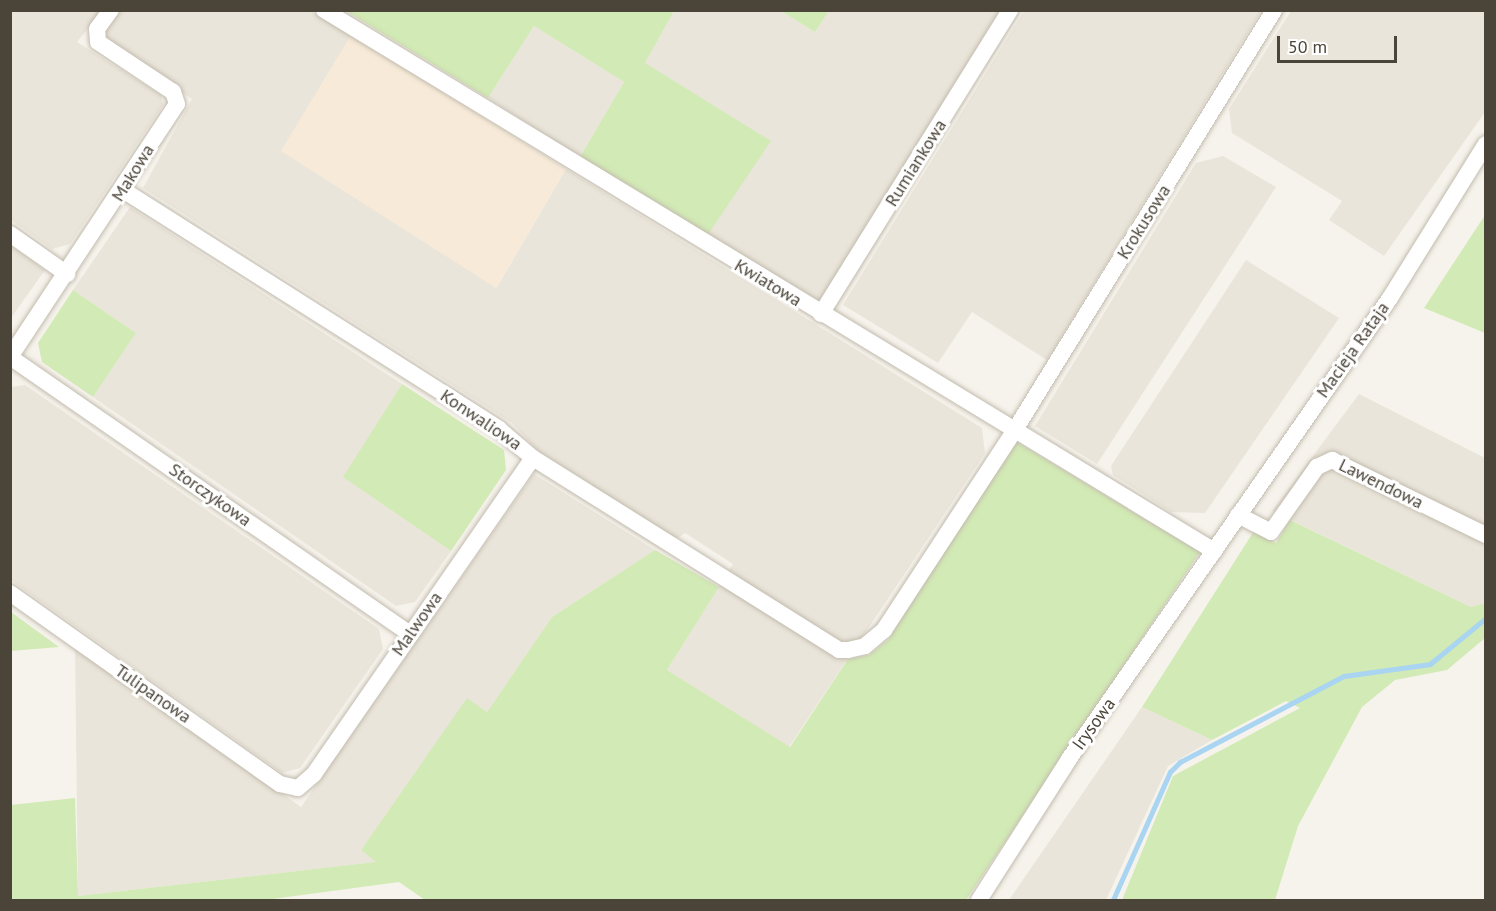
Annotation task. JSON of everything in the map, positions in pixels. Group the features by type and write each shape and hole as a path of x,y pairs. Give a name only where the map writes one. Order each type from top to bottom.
{"street":[{"name":"Makowa","path":"10,357 123,190 174,109 176,97 98,42 97,29 111,10"},
{"name":"Kwiatowa","path":"324,10 1013,433 1214,551"},
{"name":"Rumiankowa","path":"821,314 1010,10"},
{"name":"Krokusowa","path":"839,650 865,646 884,630 1013,433 1274,10"},
{"name":"Macieja Rataja","path":"1214,551 1390,298 1485,144"},
{"name":"Konwaliowa","path":"123,190 498,429 533,458 839,650"},
{"path":"10,234 67,274"},
{"name":"Storczykowa","path":"10,357 410,634"},
{"name":"Malwowa","path":"298,788 410,634 533,458"},
{"name":"Lawendowa","path":"1238,514 1271,532 1317,467 1332,460 1485,535"},
{"name":"Irysowa","path":"979,900 1069,759 1214,551"},
{"name":"Tulipanowa","path":"10,593 280,784 298,788"}],"shaded area":[{"path":"11,11 102,11 77,42 161,95 163,105 70,244 52,249 11,220"},
{"path":"121,11 311,11 351,35 497,287 566,169 982,428 985,453 789,747 667,670 733,564 685,533 676,539 537,450 512,423 143,188 192,99 108,46 105,30"},
{"path":"674,11 781,11 815,32 829,11 1002,11 818,305 707,236 645,63"},
{"path":"1024,11 1261,11 1047,360 972,312 938,363 843,305"},
{"path":"1291,11 1485,11 1485,112 1384,256 1329,220 1342,201 1232,133 1229,109"},
{"path":"534,26 624,82 580,157 488,98"},
{"path":"351,35 566,169 496,288 281,151"},
{"path":"1223,156 1276,187 1097,464 1035,426 1196,163"},
{"path":"130,207 402,384 344,477 451,551 415,602 396,606 93,397 136,333 73,290"},
{"path":"11,246 45,270 11,318"},
{"path":"1246,260 1339,318 1205,513 1171,512 1113,475 1111,466"},
{"path":"25,385 379,629 383,649 300,768 282,773 11,580 11,387"},
{"path":"1359,394 1485,458 1485,603 1471,607 1272,511"},
{"path":"534,474 655,550 552,617 487,712 467,699 361,850 377,862 78,896 75,646 301,807"},
{"path":"1142,707 1212,740 1168,766 1106,900 1009,900"}],"green space":[{"path":"346,11 674,11 645,63 771,141 707,236 580,157 624,82 534,26 488,98"},
{"path":"781,11 829,11 815,32"},
{"path":"1485,215 1485,333 1424,308"},
{"path":"73,290 136,333 93,397 42,362 38,343"},
{"path":"402,384 504,450 506,470 451,551 343,477"},
{"path":"1015,441 1200,552 966,900 425,900 399,882 265,900 11,900 11,805 75,798 78,896 376,862 361,850 467,698 487,712 552,617 655,550 719,587 667,670 790,747 848,659 869,655 888,640"},
{"path":"1290,520 1471,607 1485,603 1485,638 1447,670 1395,680 1362,707 1298,826 1275,900 1122,900 1173,776 1300,708 1286,701 1212,740 1142,707 1254,531 1276,543"},
{"path":"11,612 59,647 11,651"}],"waterway":[{"path":"1113,900 1170,772 1180,762 1344,676 1430,664 1486,618"}]}
